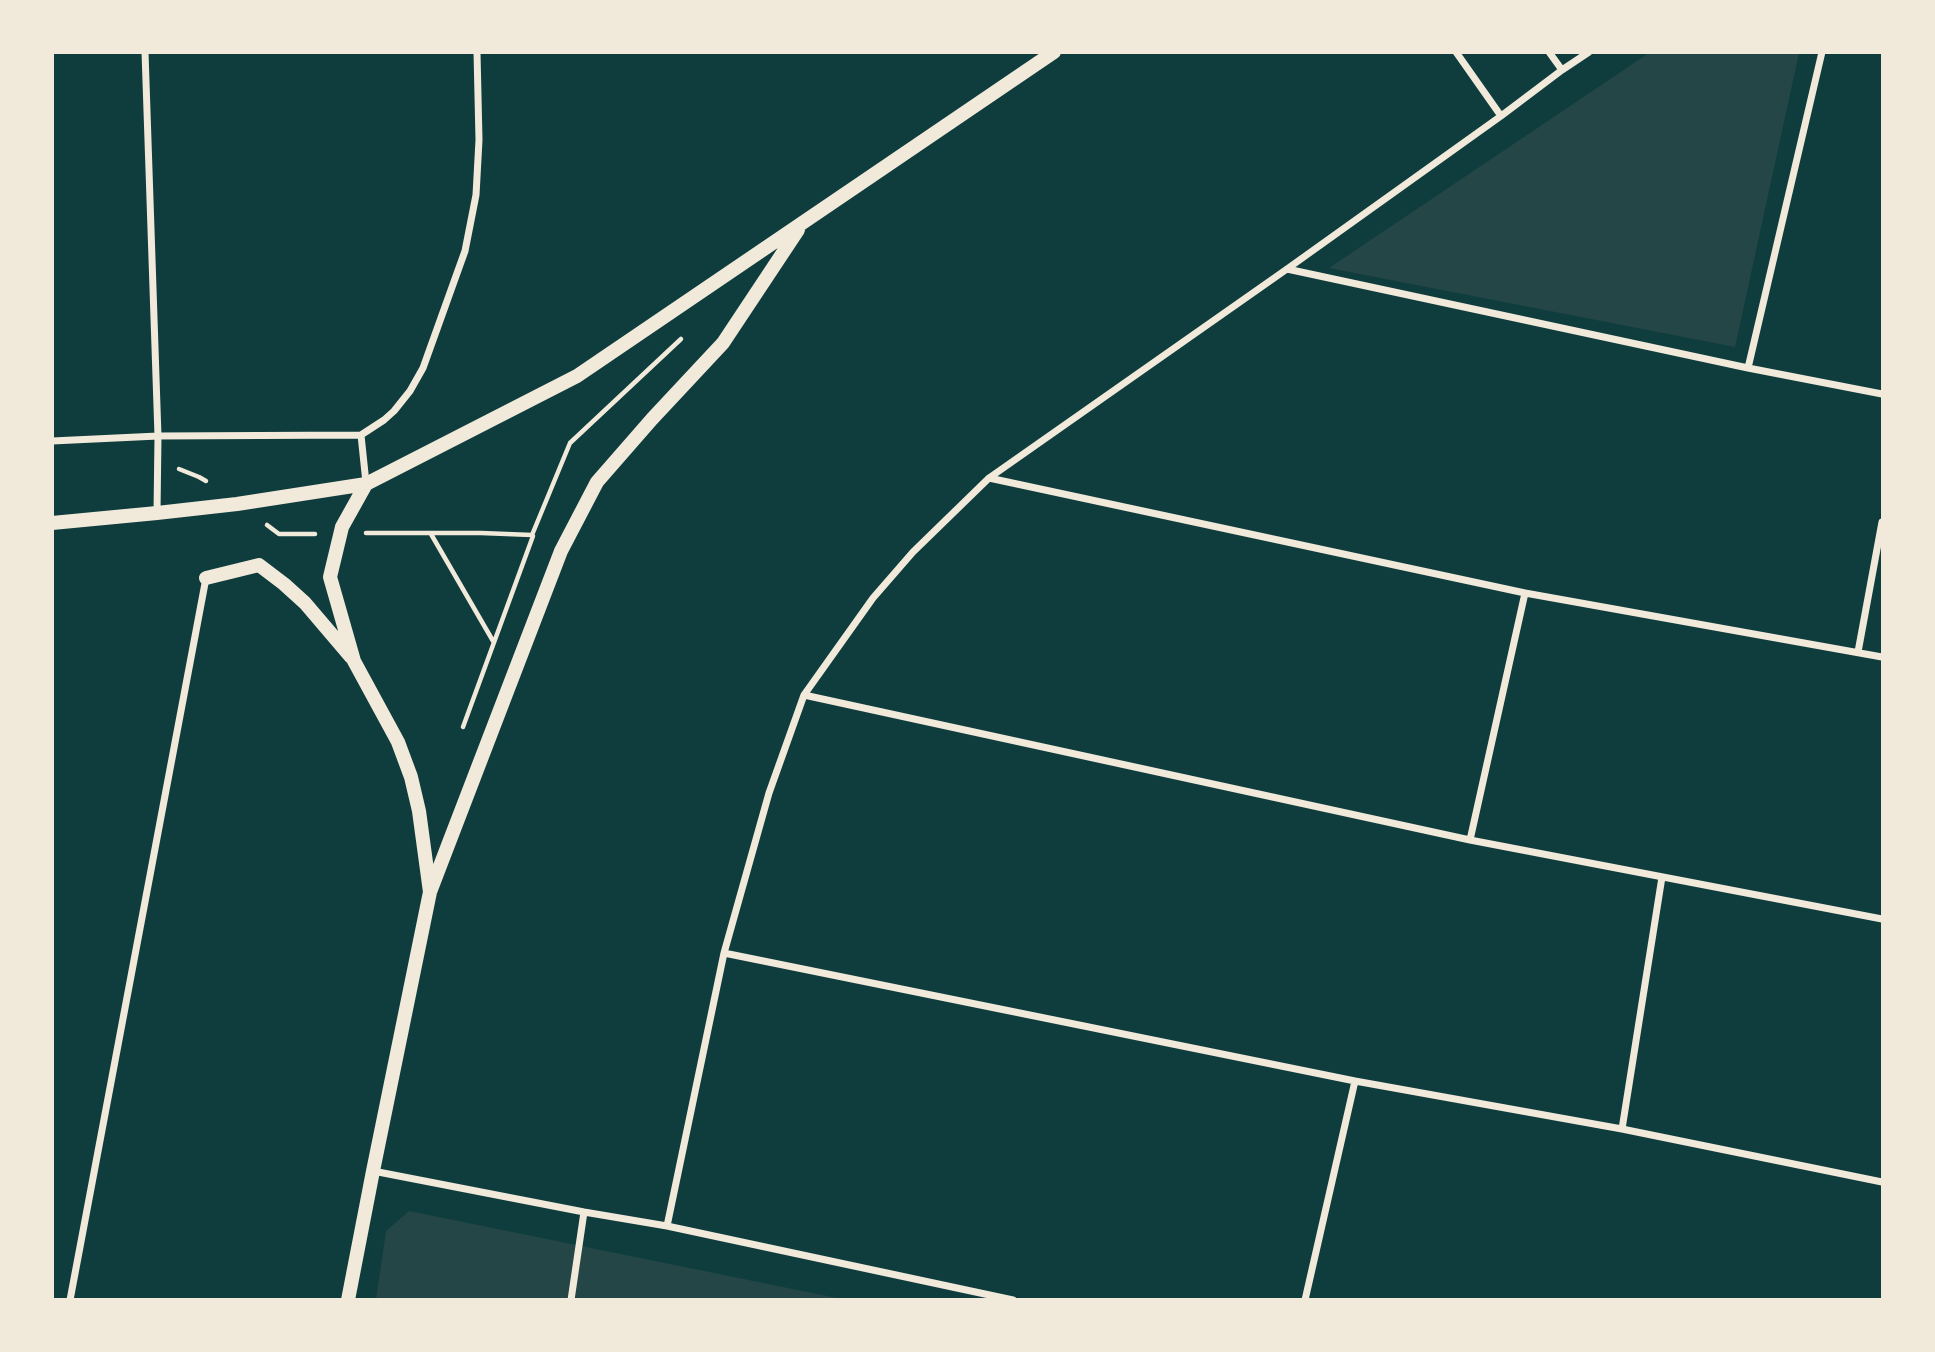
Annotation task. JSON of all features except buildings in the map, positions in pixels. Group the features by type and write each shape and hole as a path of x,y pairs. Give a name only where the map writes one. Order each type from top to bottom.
{"main road":[{"path":"52,523 237,504 366,484 577,376 1054,52"},
{"path":"348,1300 430,892 561,551 597,482 723,343 802,224"},
{"path":"354,661 330,578 342,527 366,484"},
{"path":"206,578 259,565 305,603 354,661 398,742 411,777 419,811 430,892"}],"street":[{"path":"145,52 158,436 157,513"},
{"path":"52,441 158,436 361,435 394,411 423,369 465,251 475,195 478,153 477,52"},
{"path":"1456,52 1501,116"},
{"path":"1549,52 1562,70"},
{"path":"667,1226 724,953 769,793 804,695 873,598 913,552 989,478 1287,270 1589,52"},
{"path":"1748,369 1822,52"},
{"path":"1287,270 1748,369 1882,394"},
{"path":"361,435 366,484"},
{"path":"989,478 1525,593 1882,657"},
{"path":"1858,652 1882,522"},
{"path":"70,1300 206,578"},
{"path":"1470,840 1525,593"},
{"path":"804,695 1470,840 1882,919"},
{"path":"1622,1129 1662,877"},
{"path":"724,953 1355,1081 1622,1129 1882,1182"},
{"path":"1305,1300 1355,1081"},
{"path":"373,1171 667,1226 1013,1300"},
{"path":"571,1300 584,1212"}],"path":[{"path":"430,533 494,642"},
{"path":"459,738 532,535"}],"shaded area":[{"path":"1649,53 1799,53 1735,347 1329,268"},
{"path":"409,1211 842,1299 376,1300 386,1231"}]}
